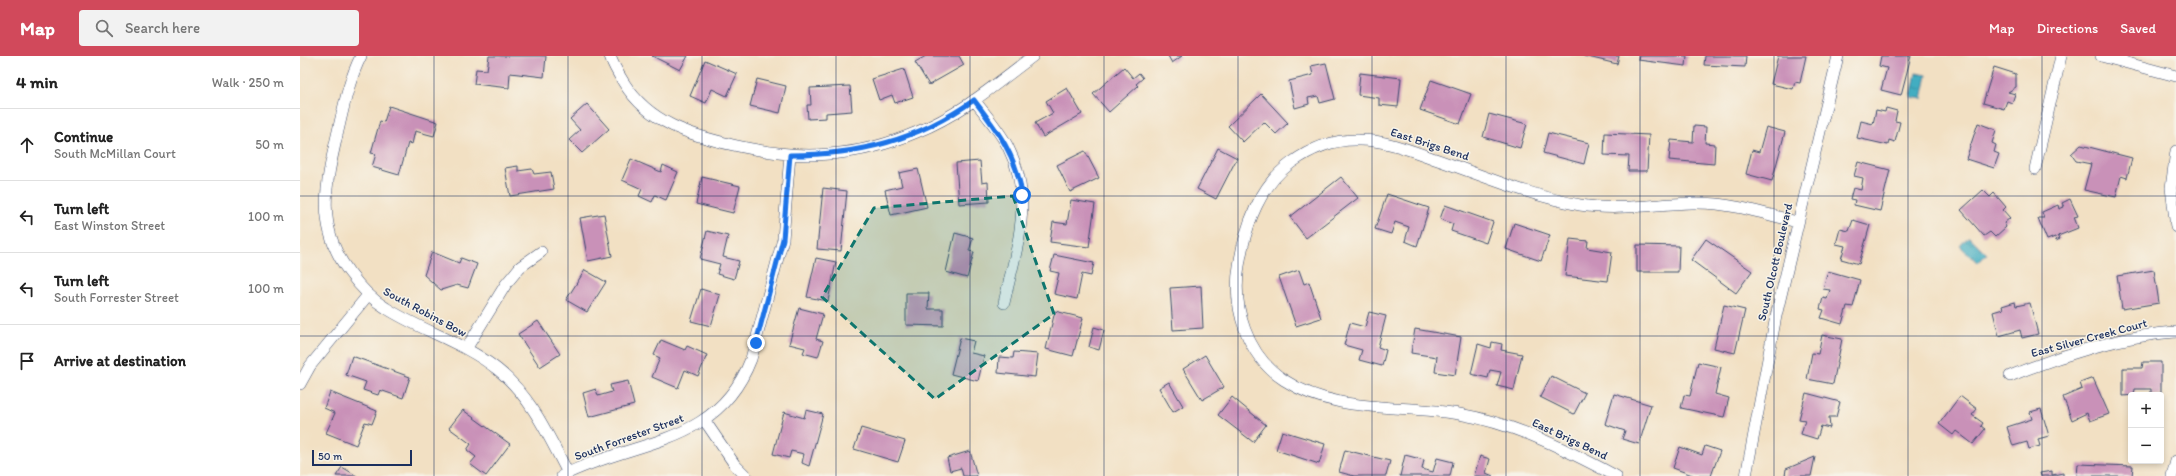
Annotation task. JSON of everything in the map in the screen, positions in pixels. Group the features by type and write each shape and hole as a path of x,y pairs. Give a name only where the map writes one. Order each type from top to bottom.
{"street":[{"name":"South Robins Bow","path":"361,56 351,78 327,181 325,209 330,235 335,249 342,263 368,295 399,315 466,349 498,369 523,394 544,427 565,475"},
{"path":"610,56 628,90 648,111 665,123 696,136 762,151 790,155 830,154 887,143 936,124 974,100 1033,56"},
{"name":"South Olcott Boulevard","path":"1746,476 1776,316 1797,222 1838,56"},
{"path":"2035,169 2061,56"},
{"path":"2101,56 2176,76"},
{"path":"974,100 1008,146 1020,178 1023,210 1022,221 1004,302"},
{"name":"East Brigs Bend","path":"1616,476 1541,438 1487,420 1435,410 1337,402 1303,391 1282,379 1267,366 1254,347 1244,328 1238,307 1236,286 1243,244 1252,214 1268,185 1283,169 1317,148 1356,140 1395,145 1555,200 1609,208 1693,203 1720,204 1797,222"},
{"path":"2176,150 2171,188 2176,227"},
{"name":"South Forrester Street","path":"565,475 619,453 688,431 704,421 721,407 735,392 745,375 751,359 783,239 790,155"},
{"path":"466,349 506,284 520,267 541,252"},
{"path":"300,384 310,366 368,295"},
{"name":"East Silver Creek Court","path":"2010,376 2038,364 2133,337 2176,332"},
{"path":"704,421 735,465 746,476"},
{"path":"2172,476 2176,461"}],"highlighted area":[{"path":"1013,196 1054,314 935,399 822,297 874,208"}],"water":[{"path":"1916,73 1927,75 1922,99 1911,97"},
{"path":"1969,236 1987,254 1978,263 1960,246"}],"building":[{"path":"489,56 546,56 544,77 510,73 509,88 474,84 476,69 487,70"},
{"path":"652,56 688,56 680,70"},
{"path":"926,56 959,56 964,65 929,85 915,62"},
{"path":"1168,56 1182,56 1172,63"},
{"path":"1584,56 1619,56 1617,64"},
{"path":"1639,56 1687,56 1686,66 1638,60"},
{"path":"1705,56 1746,56 1745,67 1704,65"},
{"path":"1778,56 1806,56 1800,83 1795,82 1793,89 1771,84"},
{"path":"1881,56 1911,56 1901,95 1881,90 1887,68 1879,66"},
{"path":"705,60 737,74 727,96 712,89 706,103 690,96"},
{"path":"1326,63 1335,99 1320,103 1318,96 1308,98 1309,104 1295,108 1289,81 1313,75 1311,66"},
{"path":"1124,67 1133,78 1139,73 1143,78 1136,84 1138,86 1109,112 1093,94"},
{"path":"1994,67 2016,74 2016,87 2008,92 2015,94 2012,103 2007,101 2004,109 1983,103"},
{"path":"904,69 913,97 895,103 892,95 879,100 872,79"},
{"path":"1360,73 1401,78 1398,107 1379,105 1379,98 1358,95"},
{"path":"757,79 786,86 780,113 750,106"},
{"path":"1431,80 1471,94 1460,124 1420,110"},
{"path":"850,86 852,111 826,113 826,118 808,119 807,105 811,105 810,88"},
{"path":"1067,88 1082,114 1043,137 1035,123 1053,113 1046,101"},
{"path":"1261,94 1288,123 1276,134 1264,122 1243,142 1228,126"},
{"path":"587,104 609,129 582,153 569,140 580,130 570,119"},
{"path":"389,106 438,122 434,136 415,131 412,144 408,143 399,175 372,167 376,154 371,153 380,121 384,122"},
{"path":"1886,108 1897,111 1895,121 1900,122 1895,142 1889,140 1888,145 1857,138 1861,121 1873,124 1876,110 1885,112"},
{"path":"1489,114 1527,124 1520,148 1483,137"},
{"path":"1978,123 1996,130 1992,143 1996,145 1994,152 1999,154 1994,168 1966,159"},
{"path":"1694,126 1706,127 1705,143 1715,144 1714,164 1669,160 1671,140 1693,142"},
{"path":"1766,127 1785,132 1772,181 1746,174 1752,150 1759,152"},
{"path":"1548,133 1589,143 1584,164 1543,153"},
{"path":"1605,133 1649,135 1647,171 1628,171 1629,156 1604,155"},
{"path":"2081,145 2132,158 2127,178 2121,176 2116,197 2084,190 2091,164 2076,161 2071,154"},
{"path":"1218,148 1237,158 1216,199 1197,189"},
{"path":"1085,151 1099,178 1070,192 1057,165"},
{"path":"631,159 661,172 663,165 678,172 666,200 655,195 652,202 639,196 642,189 622,180"},
{"path":"980,161 982,183 988,182 989,202 959,204 956,163"},
{"path":"1858,162 1890,170 1880,211 1854,205 1855,200 1850,199 1853,188 1861,190 1863,178 1854,176"},
{"path":"518,166 518,171 532,169 534,174 551,172 554,189 510,196 505,168"},
{"path":"918,169 927,207 891,215 885,190 902,186 899,173"},
{"path":"702,177 740,186 733,213 696,204"},
{"path":"1341,177 1358,198 1306,238 1290,217"},
{"path":"823,188 847,191 841,251 817,249"},
{"path":"1983,190 1990,197 1994,193 2006,207 2003,210 2010,218 2004,223 2006,227 1995,237 1990,232 1984,236 1961,210"},
{"path":"1387,194 1429,208 1417,246 1405,241 1409,227 1395,222 1391,234 1375,229"},
{"path":"2070,199 2078,216 2074,217 2078,228 2058,236 2060,239 2056,241 2055,237 2047,240 2038,218 2044,218 2042,212 2058,205 2059,209 2064,207 2062,203"},
{"path":"1071,200 1095,204 1089,247 1050,242 1053,222 1067,224"},
{"path":"1445,205 1493,222 1486,243 1451,231 1453,224 1440,219"},
{"path":"604,214 612,256 588,261 580,218"},
{"path":"1853,220 1870,225 1859,264 1841,259 1845,246 1836,244 1840,229 1849,231"},
{"path":"1514,223 1550,235 1541,261 1506,249"},
{"path":"707,231 728,236 723,257 739,261 734,279 717,274 720,264 700,259"},
{"path":"955,233 973,238 969,251 974,252 967,278 946,272"},
{"path":"1570,239 1588,241 1587,248 1612,252 1608,281 1565,276"},
{"path":"1706,239 1752,271 1736,293 1691,260"},
{"path":"1637,245 1679,246 1678,272 1637,272"},
{"path":"432,252 459,263 461,258 477,264 468,288 457,285 441,290 424,275"},
{"path":"1054,255 1094,263 1091,276 1082,274 1077,299 1054,294 1059,273 1050,271"},
{"path":"816,258 836,262 828,301 807,297"},
{"path":"585,270 606,282 587,312 566,300"},
{"path":"1299,270 1304,284 1309,282 1321,318 1296,326 1279,277"},
{"path":"2154,270 2159,303 2122,309 2117,276"},
{"path":"1828,271 1860,280 1853,307 1847,306 1842,324 1821,318 1824,310 1820,309 1823,298 1827,299 1830,290 1823,289"},
{"path":"1201,286 1203,328 1173,330 1170,288"},
{"path":"701,289 720,295 711,326 691,321"},
{"path":"906,293 929,293 928,309 943,309 943,326 906,325"},
{"path":"2015,302 2016,306 2030,303 2038,334 2022,338 2020,330 1999,336 1993,312 2003,309 2002,306"},
{"path":"1724,305 1745,310 1735,353 1714,348"},
{"path":"799,308 823,314 816,339 823,341 818,357 803,353 805,348 789,344"},
{"path":"1055,311 1083,318 1073,356 1046,349"},
{"path":"1369,312 1386,316 1378,347 1386,350 1382,366 1359,360 1362,350 1344,345 1350,323 1365,327"},
{"path":"538,321 560,354 540,367 518,334"},
{"path":"1094,327 1104,330 1099,350 1089,347"},
{"path":"1415,329 1461,337 1455,375 1435,372 1437,357 1411,353"},
{"path":"1822,335 1842,339 1833,384 1807,379 1812,353 1818,354"},
{"path":"960,338 974,341 971,353 984,356 978,381 951,374"},
{"path":"661,340 685,350 687,346 707,355 698,376 685,370 678,388 652,377 660,358 654,355"},
{"path":"1492,342 1502,344 1501,350 1522,354 1514,390 1497,386 1501,372 1490,370 1488,378 1471,374 1478,344 1491,348"},
{"path":"1014,352 1038,354 1035,377 998,373 999,357 1013,358"},
{"path":"1205,355 1224,387 1202,400 1183,369"},
{"path":"352,356 410,377 403,398 380,390 378,395 363,390 366,382 346,375"},
{"path":"1698,362 1721,367 1715,394 1729,398 1724,417 1681,408 1684,395 1690,396"},
{"path":"2143,362 2161,362 2161,392 2151,392 2151,389 2135,389 2134,392 2128,392 2128,396 2123,396 2123,368 2142,368"},
{"path":"1551,376 1585,393 1574,414 1540,397"},
{"path":"2093,378 2109,414 2090,421 2087,413 2072,420 2063,397 2082,389 2080,383"},
{"path":"628,381 634,405 589,417 583,393 596,389 598,396 612,392 610,385"},
{"path":"1169,382 1183,406 1173,412 1159,388"},
{"path":"330,392 377,411 372,424 365,422 356,445 326,433 335,413 324,408"},
{"path":"1806,393 1840,402 1836,417 1829,417 1830,428 1821,426 1817,439 1801,434 1805,420 1799,419"},
{"path":"1614,394 1651,405 1639,444 1622,439 1625,431 1605,424"},
{"path":"1960,396 1977,409 1972,415 1983,423 1981,426 1985,429 1973,444 1956,431 1953,435 1939,424"},
{"path":"1232,397 1266,425 1253,442 1218,415"},
{"path":"2041,409 2049,436 2038,439 2040,446 2029,449 2027,442 2013,446 2007,427 2032,419 2030,412"},
{"path":"463,410 510,444 486,476 470,464 476,457 467,450 471,444 449,428"},
{"path":"806,410 823,414 809,466 802,463 804,454 791,451 789,458 773,454 784,412 804,418"},
{"path":"861,428 905,441 898,462 854,449"},
{"path":"1282,431 1325,444 1319,464 1276,450"},
{"path":"1705,446 1720,451 1711,476 1695,476 1673,468 1680,447 1702,455"},
{"path":"1345,450 1390,461 1386,476 1354,476 1339,472"},
{"path":"970,451 977,476 963,476 961,468 950,471 947,458"},
{"path":"1405,455 1424,460 1422,469 1433,472 1437,458 1453,462 1450,476 1400,476"},
{"path":"1480,456 1490,459 1486,473 1493,476 1474,476"},
{"path":"1815,457 1811,476 1785,476 1786,469"},
{"path":"2078,464 2133,466 2132,476 2077,476"},
{"path":"342,467 357,476 336,476"},
{"path":"2052,471 2052,475 2063,473 2063,476 2041,476 2040,473"}],"route":[{"path":"756,343 783,239 790,155 830,154 859,150 887,143 936,124 974,100 1008,146 1020,178 1022,195"}]}
